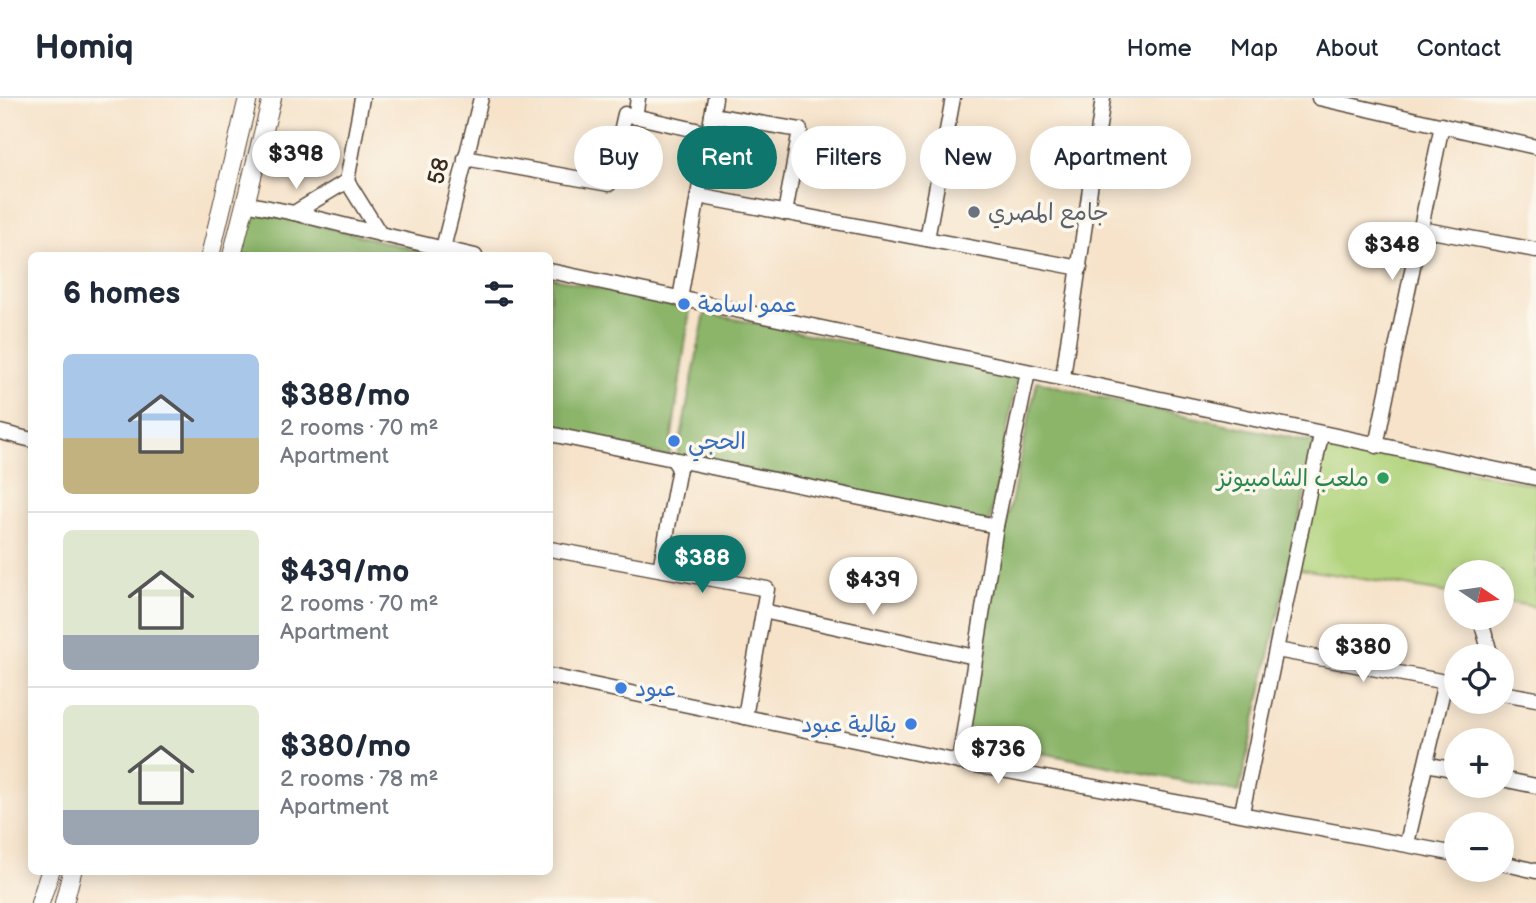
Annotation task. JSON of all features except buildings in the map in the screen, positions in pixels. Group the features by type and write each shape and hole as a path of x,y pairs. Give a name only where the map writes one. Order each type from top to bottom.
{"main road":[{"path":"211,252 248,98"},
{"path":"233,252 272,98"},
{"path":"40,903 49,875"},
{"path":"64,903 71,875"}],"street":[{"path":"362,98 347,181 380,234"},
{"name":"58","path":"442,252 481,98"},
{"path":"635,117 638,98"},
{"path":"710,126 715,98"},
{"path":"928,239 953,98"},
{"path":"1063,377 1103,98"},
{"path":"1319,98 1536,147"},
{"path":"465,158 609,184 625,114 677,126"},
{"path":"712,115 800,130 785,213"},
{"path":"1376,446 1442,125"},
{"path":"294,213 347,181"},
{"path":"680,299 699,189"},
{"path":"698,196 1080,268"},
{"path":"245,203 380,234 442,252"},
{"path":"1420,229 1536,250"},
{"path":"553,272 1536,478"},
{"path":"959,762 996,526 1028,372"},
{"path":"0,432 28,439"},
{"path":"553,435 996,526"},
{"path":"1242,812 1321,435"},
{"path":"660,569 679,468 673,459"},
{"path":"553,550 767,589 745,717"},
{"path":"763,611 975,657"},
{"path":"1277,650 1444,682"},
{"path":"553,677 959,762 1444,851"},
{"path":"1514,695 1536,699"},
{"path":"1407,843 1426,764 1444,706"},
{"path":"1426,764 1444,768"},
{"path":"1514,781 1536,786"},
{"path":"1514,866 1536,871"}],"green space":[{"path":"250,208 424,252 242,252"},
{"path":"553,278 690,310 669,457 553,429"},
{"path":"705,313 1017,377 989,525 677,457"},
{"path":"1037,381 1093,396 1316,443 1239,792 961,737"},
{"path":"1325,441 1536,485 1536,607 1514,603 1514,560 1444,560 1444,592 1294,568"}],"place":[{"name":"جامع المصري","path":"974,212"},
{"name":"عمو اسامة","path":"684,304"},
{"name":"الحجي","path":"674,441"},
{"name":"ملعب الشامبيونز","path":"1383,478"},
{"name":"عبود","path":"621,688"},
{"name":"بقالية عبود","path":"911,724"}]}
